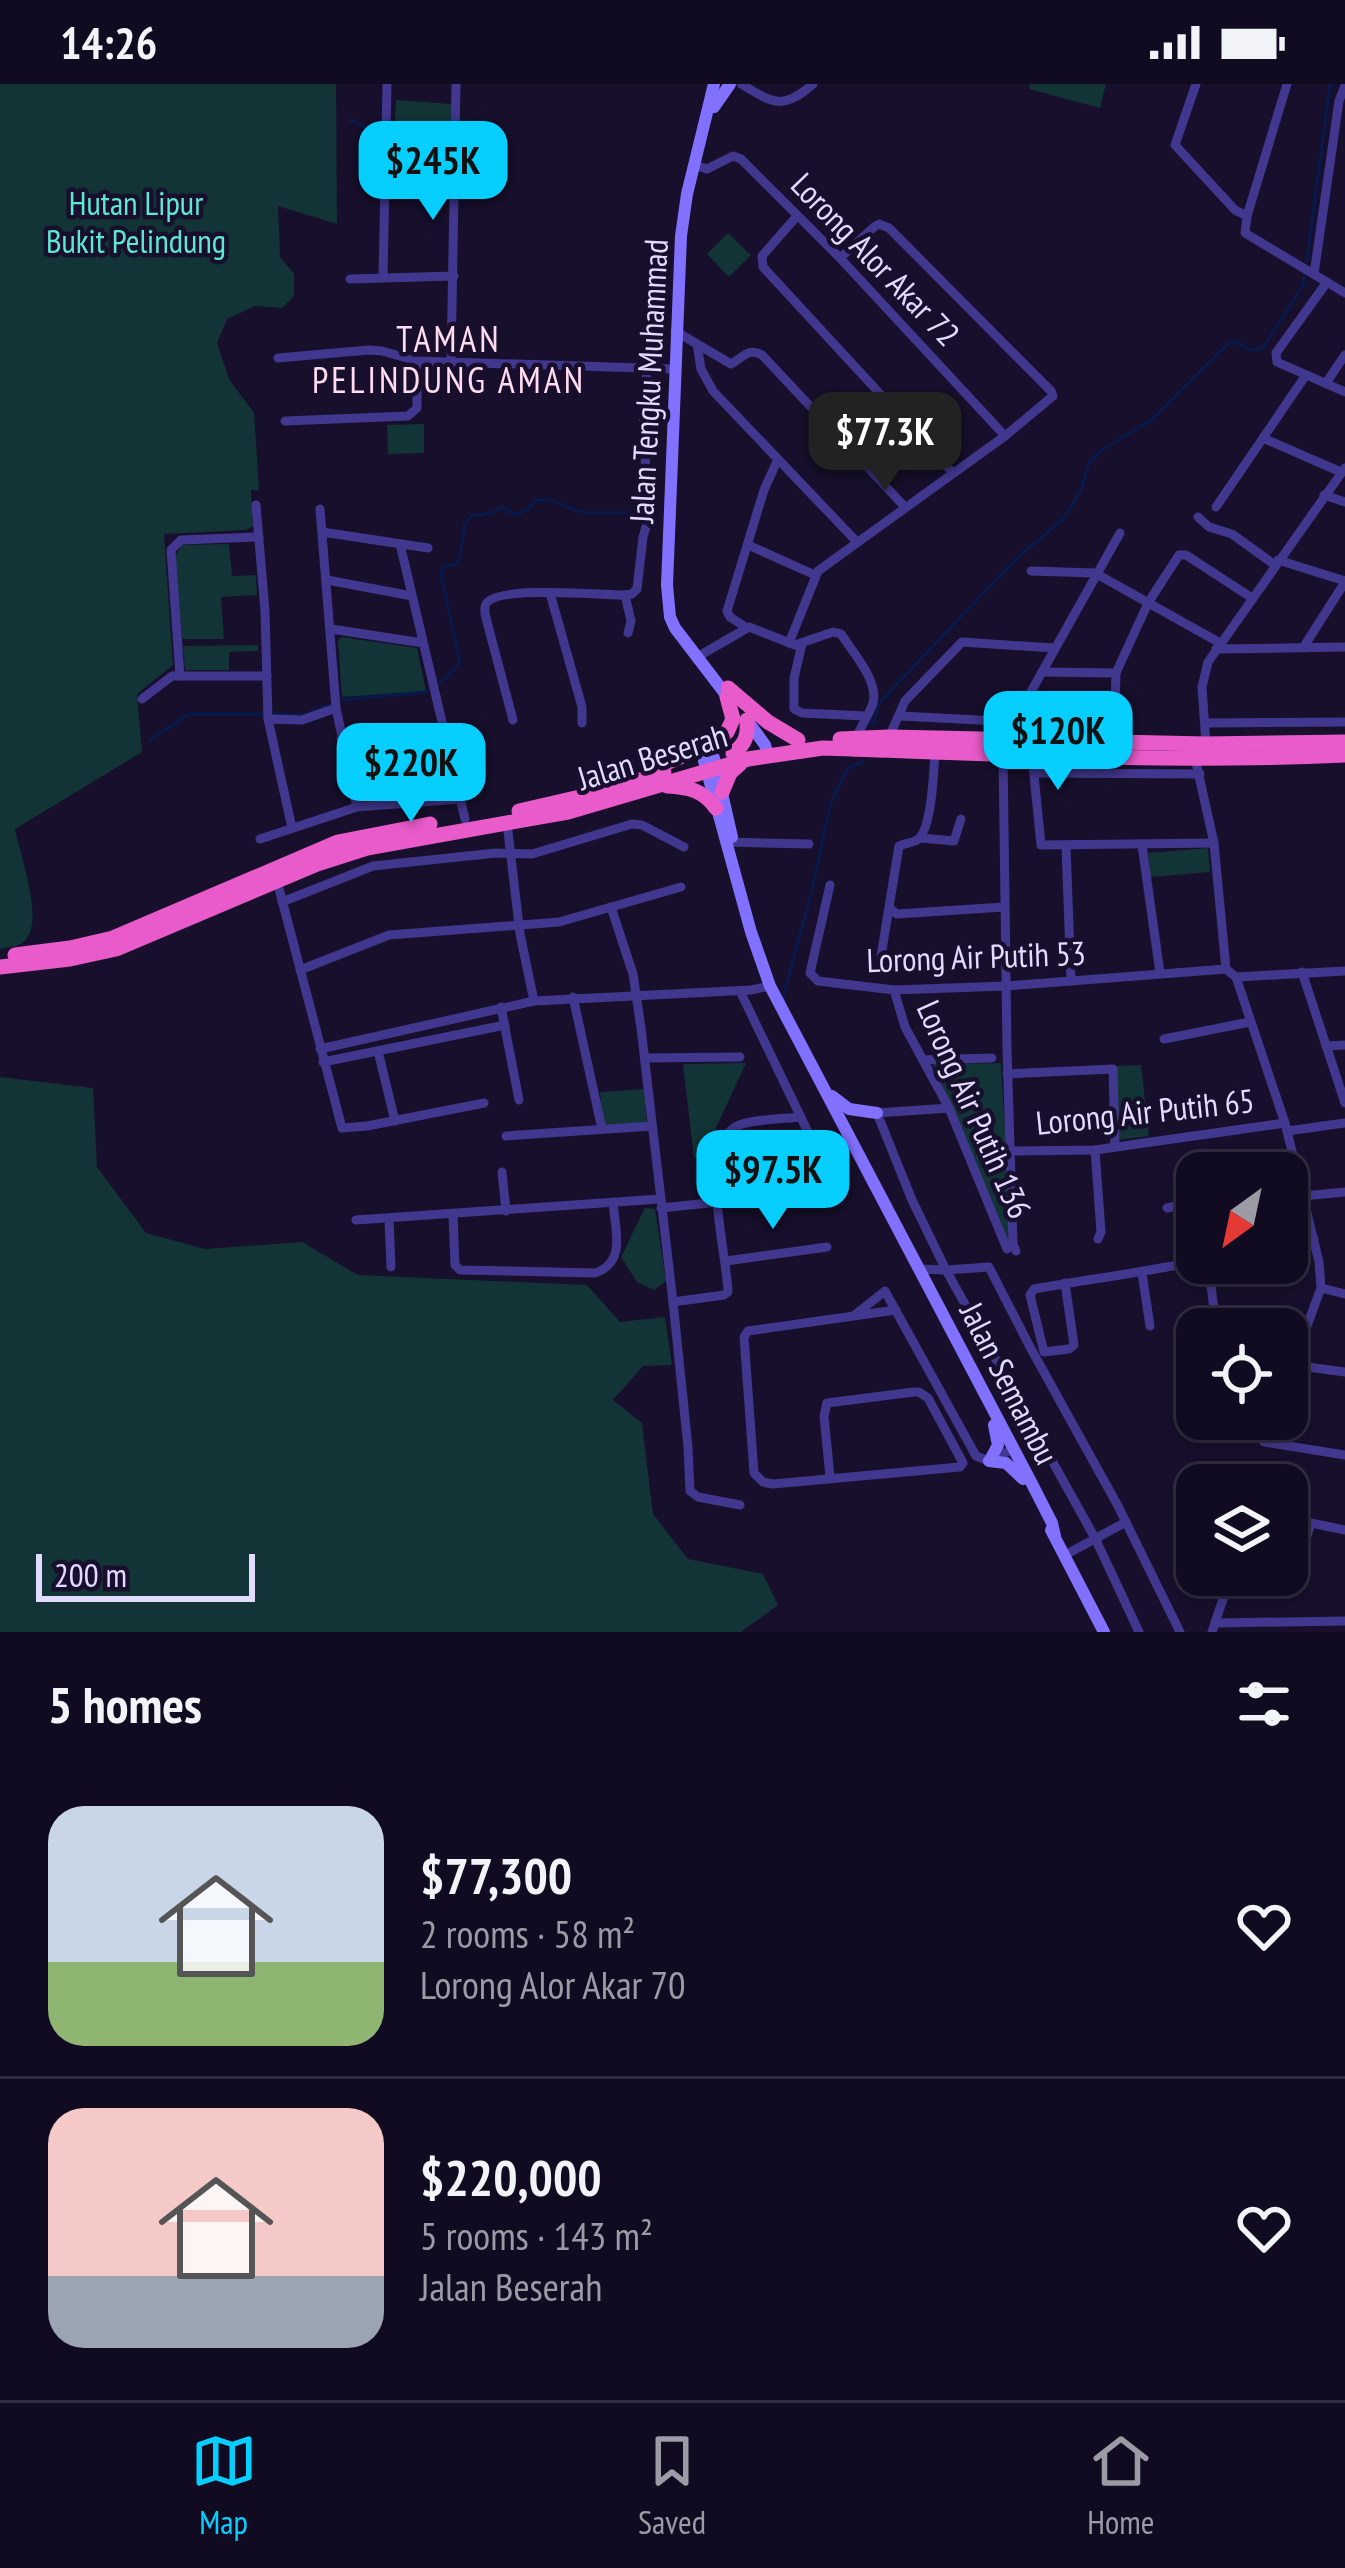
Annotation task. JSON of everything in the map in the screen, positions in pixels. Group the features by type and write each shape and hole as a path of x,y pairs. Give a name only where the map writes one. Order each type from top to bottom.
{"highway":[{"path":"728,693 798,740"},
{"path":"566,802 716,741 733,719 728,693"},
{"path":"656,785 695,790 719,800 741,756 747,720"},
{"name":"Jalan Beserah","path":"0,957 113,938 338,842 566,802 798,740 889,737 1008,748 1033,764 1345,755"},
{"name":"Jalan Beserah","path":"771,749 935,751 1114,740 1200,759 1289,744 1345,742"},
{"name":"Jalan Beserah","path":"0,967 116,949 317,863 426,835 568,812 710,764"}],"main road":[{"name":"Jalan Tengku Muhammad","path":"714,84 681,236 668,605 675,628 771,749"},
{"path":"706,120 730,84"},
{"name":"Jalan Tengku Muhammad","path":"728,693 771,749"},
{"name":"Jalan Semambu","path":"710,764 751,932 770,986 1052,1523 1054,1536"},
{"path":"808,1060 840,1105 878,1113"},
{"name":"Jalan Semambu","path":"916,1263 917,1277 1104,1632"},
{"path":"994,1424 998,1445 990,1461 1006,1463 1023,1479"}],"street":[{"path":"383,278 387,84"},
{"path":"451,362 456,84"},
{"path":"741,84 782,103 813,84"},
{"path":"1196,84 1175,145 1246,216"},
{"path":"1287,84 1246,216 1245,233 1345,293"},
{"path":"1314,274 1345,86"},
{"name":"Lorong Alor Akar 72","path":"694,165 707,169 733,156 741,159 1005,436"},
{"path":"1327,189 1345,192"},
{"path":"797,216 766,250 763,267 953,473"},
{"path":"789,643 815,575 1052,398 1051,391 889,228 874,227 840,258"},
{"path":"350,280 454,276"},
{"path":"1327,282 1276,353 1277,362 1345,392"},
{"path":"675,331 730,364 752,351 762,355 905,507"},
{"path":"697,344 707,382 857,542"},
{"path":"278,358 369,350 417,361 674,369"},
{"path":"1326,383 1345,355"},
{"path":"285,421 409,416 417,408 417,361"},
{"path":"513,720 485,614 490,599 507,594 625,595 637,589 649,517 644,425 647,368"},
{"path":"1216,507 1306,375"},
{"path":"1263,438 1343,470 1218,646 1202,687 1206,723 1200,759 1231,973 1292,1152"},
{"path":"778,459 727,610 747,628 789,643 802,644 832,632 843,636 873,688 872,706 856,739"},
{"path":"1324,495 1345,502"},
{"path":"256,505 268,719 292,828"},
{"path":"320,509 336,707 357,807"},
{"path":"1198,517 1276,562 1345,581 1303,648"},
{"path":"322,532 428,548"},
{"path":"1010,1151 1004,908 1008,748 1054,648 1120,533"},
{"path":"180,676 173,545 181,540 259,537"},
{"path":"400,544 465,819"},
{"path":"748,545 815,575"},
{"path":"1114,740 1116,673 1148,603 1178,555 1183,553 1252,598"},
{"path":"1030,571 1096,573 1218,646 1345,647"},
{"path":"327,580 412,596"},
{"path":"550,593 583,723"},
{"path":"625,595 631,621 628,633"},
{"path":"698,660 747,628"},
{"path":"331,629 423,643"},
{"path":"889,737 905,701 962,642 1054,648"},
{"path":"802,644 794,678 794,709 865,716"},
{"path":"1042,672 1116,673"},
{"path":"142,699 172,676 267,676"},
{"path":"268,719 302,720 336,707"},
{"path":"901,716 1018,722"},
{"path":"1289,744 1291,722"},
{"path":"1206,723 1345,722"},
{"path":"341,739 444,730"},
{"path":"920,838 932,794 935,751"},
{"path":"1033,764 1039,844 1214,843"},
{"path":"260,839 357,807 460,799"},
{"path":"881,956 900,844 920,838 954,841 961,819"},
{"path":"507,823 534,1001"},
{"path":"282,902 373,866 496,853 532,854 637,824 684,847"},
{"path":"730,846 808,844"},
{"path":"1142,845 1160,973"},
{"path":"1066,846 1071,981"},
{"path":"277,881 342,1128 484,1102"},
{"name":"Lorong Air Putih 53","path":"830,885 810,970 818,981 838,985 894,990 1160,973 1345,970"},
{"path":"300,970 389,935 568,920 681,887"},
{"path":"611,907 633,974 645,1058 690,1491 698,1497 740,1505"},
{"path":"890,909 897,914 1004,908"},
{"path":"1302,972 1345,1103"},
{"path":"320,1049 534,1001 770,986"},
{"name":"Lorong Air Putih 136","path":"894,990 905,1027 949,1108 1011,1250 1010,1151"},
{"path":"356,1220 613,1202 661,1204 824,1182 821,1159 740,991"},
{"path":"573,998 602,1129"},
{"path":"501,1007 519,1100"},
{"path":"1164,1039 1250,1022"},
{"path":"323,1062 505,1024"},
{"path":"1326,1046 1345,1045"},
{"path":"378,1052 395,1121"},
{"path":"645,1058 740,1058"},
{"path":"923,1060 992,1058"},
{"path":"1007,1074 1113,1069 1115,1147"},
{"path":"949,1108 878,1113 946,1270 1095,1538 1139,1632"},
{"path":"673,1302 727,1294 716,1182 719,1155 733,1129 801,1117"},
{"name":"Lorong Air Putih 65","path":"1010,1151 1095,1150 1345,1124"},
{"path":"506,1136 652,1126"},
{"path":"1095,1150 1099,1239"},
{"path":"502,1172 506,1210"},
{"path":"1308,1196 1345,1192"},
{"path":"453,1215 457,1269 461,1271 595,1273 612,1263 616,1252 613,1202"},
{"path":"1167,1208 1176,1206"},
{"path":"1308,1216 1321,1288 1308,1324"},
{"path":"389,1219 391,1268"},
{"path":"1308,1240 1314,1239"},
{"path":"726,1261 826,1246"},
{"path":"916,1263 946,1270 989,1267 1180,1632"},
{"path":"1047,1378 1030,1295 1034,1289 1176,1266"},
{"path":"1142,1273 1150,1326"},
{"path":"1044,1352 1072,1348 1075,1339 1065,1283"},
{"path":"1321,1288 1345,1294"},
{"path":"851,1316 885,1291 976,1456 990,1461 1012,1450"},
{"path":"830,1478 824,1407 831,1401 872,1396 925,1395 963,1463 960,1467 773,1484 763,1482 756,1476 743,1340 748,1331 896,1310"},
{"path":"1308,1367 1345,1372"},
{"path":"1265,1440 1345,1455"},
{"path":"1065,1555 1126,1522"},
{"path":"1308,1522 1345,1530"},
{"path":"1308,1533 1311,1523"},
{"path":"1223,1596 1214,1628 1345,1621"}],"green space":[{"name":"Hutan Lipur Bukit Pelindung","path":"0,84 336,84 337,224 278,206 280,257 294,274 294,296 282,308 255,306 227,319 217,343 229,379 254,413 259,490 251,490 253,526 164,534 173,665 137,694 142,752 15,829 33,915 27,938 0,949"},
{"path":"1030,84 1106,84 1100,108 1029,89"},
{"path":"396,100 451,104 451,132 430,130 428,149 394,136"},
{"path":"728,233 751,255 729,277 707,254"},
{"path":"424,424 424,453 388,454 387,425"},
{"path":"229,544 232,576 256,575 257,595 221,597 224,639 182,639 175,556 182,545"},
{"path":"338,640 417,648 426,691 342,697"},
{"path":"258,645 258,651 229,652 229,670 185,670 183,646"},
{"path":"1208,848 1210,872 1150,877 1148,853"},
{"path":"746,1063 704,1154 694,1158 683,1064"},
{"path":"1001,1063 1012,1249 1010,1251 933,1064"},
{"path":"1141,1065 1149,1136 1117,1140 1116,1066"},
{"path":"0,1077 93,1088 97,1167 146,1233 205,1249 302,1242 358,1275 587,1285 620,1322 665,1317 672,1365 643,1366 613,1400 642,1423 653,1514 688,1559 763,1574 778,1605 741,1632 0,1632"},
{"path":"644,1089 647,1123 603,1127 600,1092"},
{"path":"645,1208 655,1209 666,1281 654,1290 637,1282 621,1257"}],"waterway":[{"path":"1307,260 1330,84"},
{"path":"350,120 377,133"},
{"path":"395,141 449,166"},
{"path":"873,725 879,703 1016,559 1063,519 1081,490 1088,465 1101,450 1149,422 1228,344 1235,341 1250,350 1263,348 1305,276"},
{"path":"439,684 460,663 441,574 443,567 457,564 464,526 471,516 503,507 515,515 536,500 583,512 631,513"},
{"path":"342,700 427,692"},
{"path":"275,714 303,715 329,705"},
{"path":"150,740 189,714 262,714"},
{"path":"783,998 831,802 848,768 863,762"}],"district":[{"name":"TAMAN PELINDUNG AMAN","path":"449,358"}]}
